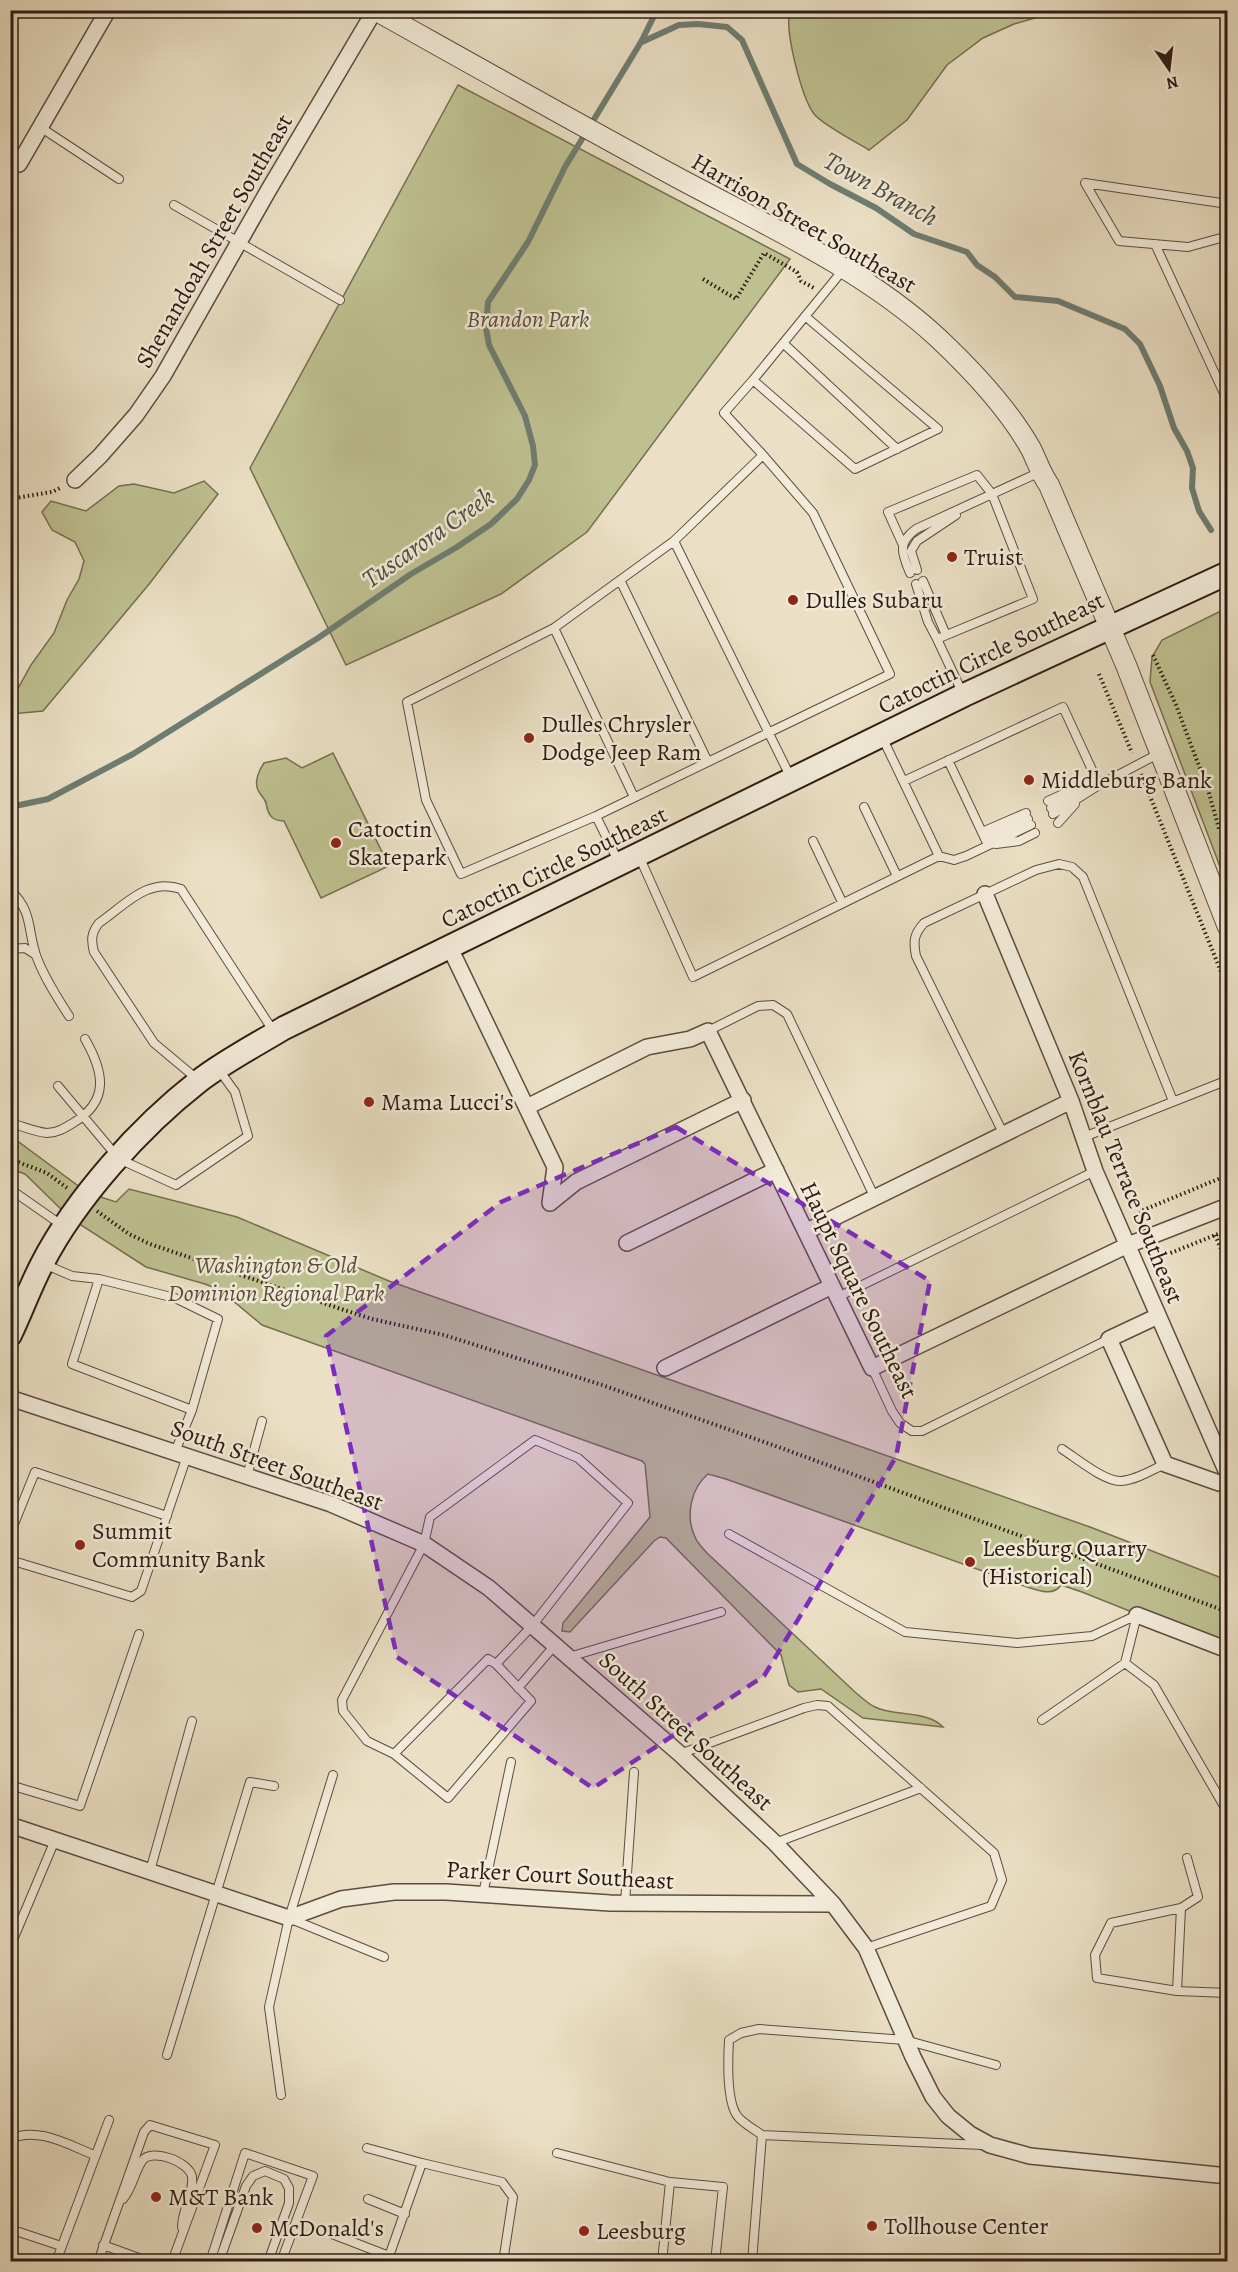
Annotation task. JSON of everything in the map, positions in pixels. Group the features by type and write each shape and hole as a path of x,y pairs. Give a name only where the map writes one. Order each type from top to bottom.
{"main road":[{"name":"Catoctin Circle Southeast","path":"10,1335 42,1264 82,1200 160,1116 199,1081 218,1069 275,1034 791,780 964,695 1227,573"}],"street":[{"path":"19,164 108,10"},
{"name":"Harrison Street Southeast","path":"375,10 613,143 779,232 843,270 896,303 953,354 982,384 1031,449 1040,472 1049,485 1110,626 1227,927"},
{"name":"Shenandoah Street Southeast","path":"75,480 100,456 136,415 163,376 375,10"},
{"name":"Kornblau Terrace Southeast","path":"985,894 1071,1101 1095,1171 1227,1475"},
{"path":"450,948 555,1167 550,1203 576,1182 743,1100"},
{"path":"527,1107 653,1044 690,1039 708,1031"},
{"name":"Haupt Square Southeast","path":"708,1031 872,1368"},
{"path":"807,1231 874,1196 1071,1101"},
{"path":"627,1243 776,1170"},
{"path":"872,1368 1128,1245 1227,1206"},
{"path":"665,1368 835,1292"},
{"path":"1158,1316 1109,1339 1166,1464 1219,1483 1227,1482"},
{"name":"South Street Southeast","path":"10,1398 331,1504 424,1544 489,1588 680,1754 775,1843 833,1904 866,1948 905,2040 933,2097 948,2116 970,2134 990,2145 1030,2156 1227,2176"},
{"path":"1137,1615 1227,1650"},
{"path":"10,1825 289,1918"},
{"name":"Parker Court Southeast","path":"289,1918 341,1899 394,1892 483,1894 625,1904 833,1904"}],"lane":[{"path":"40,127 119,179"},
{"path":"1227,204 1085,183 1119,241 1188,247 1227,236"},
{"path":"174,205 340,300"},
{"path":"1155,244 1227,402"},
{"path":"763,455 674,541 554,628 406,702 426,800 461,874 596,816 890,674 813,513 763,455 724,413 843,270"},
{"path":"753,380 855,469 938,429 806,316"},
{"path":"783,343 897,449"},
{"path":"966,506 942,526 918,541 911,550 913,572 903,556 903,545 907,536 916,529 992,494 1040,472"},
{"path":"903,545 888,512 977,475 992,494 1033,599 937,639"},
{"path":"674,541 791,780"},
{"path":"620,580 708,762"},
{"path":"946,635 919,583 928,622 964,695"},
{"path":"554,628 634,797"},
{"path":"904,781 1063,706 1098,782"},
{"path":"882,736 939,856"},
{"path":"1083,795 1051,808 1098,782 1160,753"},
{"path":"948,760 985,838"},
{"path":"1058,823 1098,782"},
{"path":"864,807 897,876"},
{"path":"596,816 629,860 693,977 939,856 954,860 966,856 985,838 1029,819 985,838"},
{"path":"985,838 1019,841 1035,833"},
{"path":"813,841 842,902"},
{"path":"1003,1133 916,956 915,933 924,923 1036,870 1059,864 1072,867 1083,877 1173,1101"},
{"path":"199,1081 154,1043 94,952 93,931 99,923 148,888 171,885 181,889 275,1034"},
{"path":"10,890 21,901 28,914 36,955 45,976 69,1016"},
{"path":"10,949 26,948 36,955"},
{"path":"708,1031 758,1006 773,1005 787,1014 874,1196"},
{"path":"10,1122 47,1132 60,1131 83,1117 96,1101 102,1086 96,1059 85,1040"},
{"path":"58,1086 119,1159 177,1185 248,1136 235,1092 218,1069"},
{"path":"1084,1137 1227,1080"},
{"path":"835,1292 1095,1171"},
{"path":"10,1189 64,1227"},
{"path":"10,1560 132,1597 141,1591 167,1516 192,1410 218,1319 175,1298 99,1279 72,1276 42,1264"},
{"path":"99,1279 72,1364 192,1410"},
{"name":"Haupt Square Southeast","path":"872,1368 896,1418 906,1428 917,1432 930,1428 1109,1339"},
{"path":"247,1476 262,1421"},
{"path":"394,1754 488,1659 496,1664 531,1701 448,1798 394,1754 367,1741 343,1711 342,1700 424,1544 430,1517 535,1440 578,1458 628,1503 532,1626 496,1664"},
{"path":"1062,1449 1107,1478 1118,1481 1131,1479 1166,1464"},
{"path":"10,1534 36,1472 167,1516"},
{"path":"729,1534 905,1632 1017,1643 1092,1636 1137,1615"},
{"path":"569,1657 721,1612"},
{"path":"1042,1720 1125,1663 1137,1615"},
{"path":"10,1785 80,1806 139,1634"},
{"path":"518,1688 555,1645"},
{"path":"1125,1663 1154,1685 1227,1813"},
{"path":"680,1754 804,1708 817,1705 828,1706 994,1853 1002,1880 991,1906 866,1948"},
{"path":"150,1871 192,1721"},
{"path":"483,1894 511,1762"},
{"path":"625,1904 634,1772"},
{"path":"281,2095 269,2007 289,1918 333,1775"},
{"path":"167,2055 250,1782 274,1786"},
{"path":"775,1843 921,1788"},
{"path":"10,1947 55,1840"},
{"path":"1187,1858 1198,1897 1181,1908 1111,1923 1095,1955 1097,1978 1177,1991 1227,1993"},
{"path":"1177,1991 1181,1908"},
{"path":"289,1918 384,1957"},
{"path":"990,2145 762,2135 737,2117 730,2091 727,2061 729,2040 741,2033 759,2029 905,2040 996,2065"},
{"path":"56,2262 94,2155 109,2120"},
{"path":"98,2262 144,2132 150,2125 215,2145 172,2262"},
{"path":"10,2139 27,2133 47,2137 94,2155"},
{"path":"752,2262 762,2135"},
{"path":"367,2148 502,2182 513,2197 503,2262"},
{"path":"210,2262 245,2153 313,2176 280,2262"},
{"path":"557,2153 670,2182 723,2187 715,2262"},
{"path":"118,2205 130,2190 142,2160 148,2156 156,2154 185,2165 191,2172 192,2178 182,2214 182,2234"},
{"path":"333,2234 388,2259 422,2163"},
{"path":"219,2262 246,2186 253,2176 265,2171 284,2179 290,2195 268,2262"},
{"path":"662,2262 670,2182"},
{"path":"368,2199 405,2214"},
{"path":"10,2229 61,2246"},
{"path":"103,2245 150,2262"}],"path":[{"path":"703,279 736,298 764,253 797,272 801,281 824,293"},
{"path":"10,498 52,492 75,480"},
{"path":"1153,655 1209,790 1219,829 1227,839"},
{"path":"1099,674 1227,989"},
{"path":"10,1158 47,1173 129,1234 150,1244 372,1319 444,1335 599,1384 773,1445 1227,1612"},
{"path":"1137,1222 1141,1211 1227,1175"},
{"path":"1158,1257 1227,1230"},
{"path":"1215,1235 1227,1264"}],"highlighted area":[{"path":"676,1127 930,1281 896,1457 764,1676 593,1788 397,1657 326,1336 501,1202"}],"green space":[{"path":"790,10 1059,11 1014,24 983,38 947,65 907,120 869,150 825,123 814,114 809,106 792,48"},
{"name":"Brandon Park","path":"458,85 790,259 587,532 501,594 346,665 250,468"},
{"path":"204,481 218,494 150,583 43,711 11,714 11,701 31,665 54,633 67,600 79,579 84,561 75,542 52,530 42,512 51,501 86,511 119,486 134,484 174,493"},
{"path":"1227,608 1227,885 1150,682 1152,657 1162,640"},
{"name":"Catoctin Skatepark","path":"333,753 389,866 321,898 284,821 276,820 269,814 258,790 257,780 264,763 286,758 302,768"},
{"name":"Washington & Old Dominion Regional Park","path":"10,1139 16,1140 88,1193 116,1202 129,1189 237,1217 389,1281 1090,1527 1227,1580 1227,1650 1082,1592 1061,1585 1050,1592 1027,1587 708,1474 697,1487 690,1512 695,1537 707,1553 867,1702 883,1710 928,1718 943,1727 863,1718 821,1689 798,1692 789,1685 781,1655 666,1538 660,1537 654,1541 570,1632 562,1631 563,1623 650,1517 645,1464 642,1461 262,1325 220,1290 146,1267 70,1218 25,1174 11,1169"}],"waterway":[{"name":"Tuscarora Creek","path":"10,807 48,799 133,754 318,638 411,574 457,547 491,524 517,499 535,465 533,446 525,416 489,345 486,328 488,302 528,242 565,167 641,42 657,10"},
{"name":"Town Branch","path":"642,42 679,25 727,27 742,40 797,164 876,208 914,234 967,252 977,265 995,277 1015,297 1058,301 1125,329 1140,344 1160,386 1174,428 1187,451 1193,468 1192,488 1199,511 1211,530"}],"place":[{"name":"Truist","path":"952,557"},
{"name":"Dulles Subaru","path":"793,600"},
{"name":"Dulles Chrysler Dodge Jeep Ram","path":"529,738"},
{"name":"Middleburg Bank","path":"1029,780"},
{"name":"Catoctin Skatepark","path":"336,843"},
{"name":"Mama Lucci's","path":"369,1102"},
{"name":"Summit Community Bank","path":"80,1545"},
{"name":"Leesburg Quarry (Historical)","path":"970,1562"},
{"name":"M&T Bank","path":"156,2197"},
{"name":"Tollhouse Center","path":"872,2226"},
{"name":"McDonald's","path":"257,2228"},
{"name":"Leesburg","path":"584,2231"}]}
